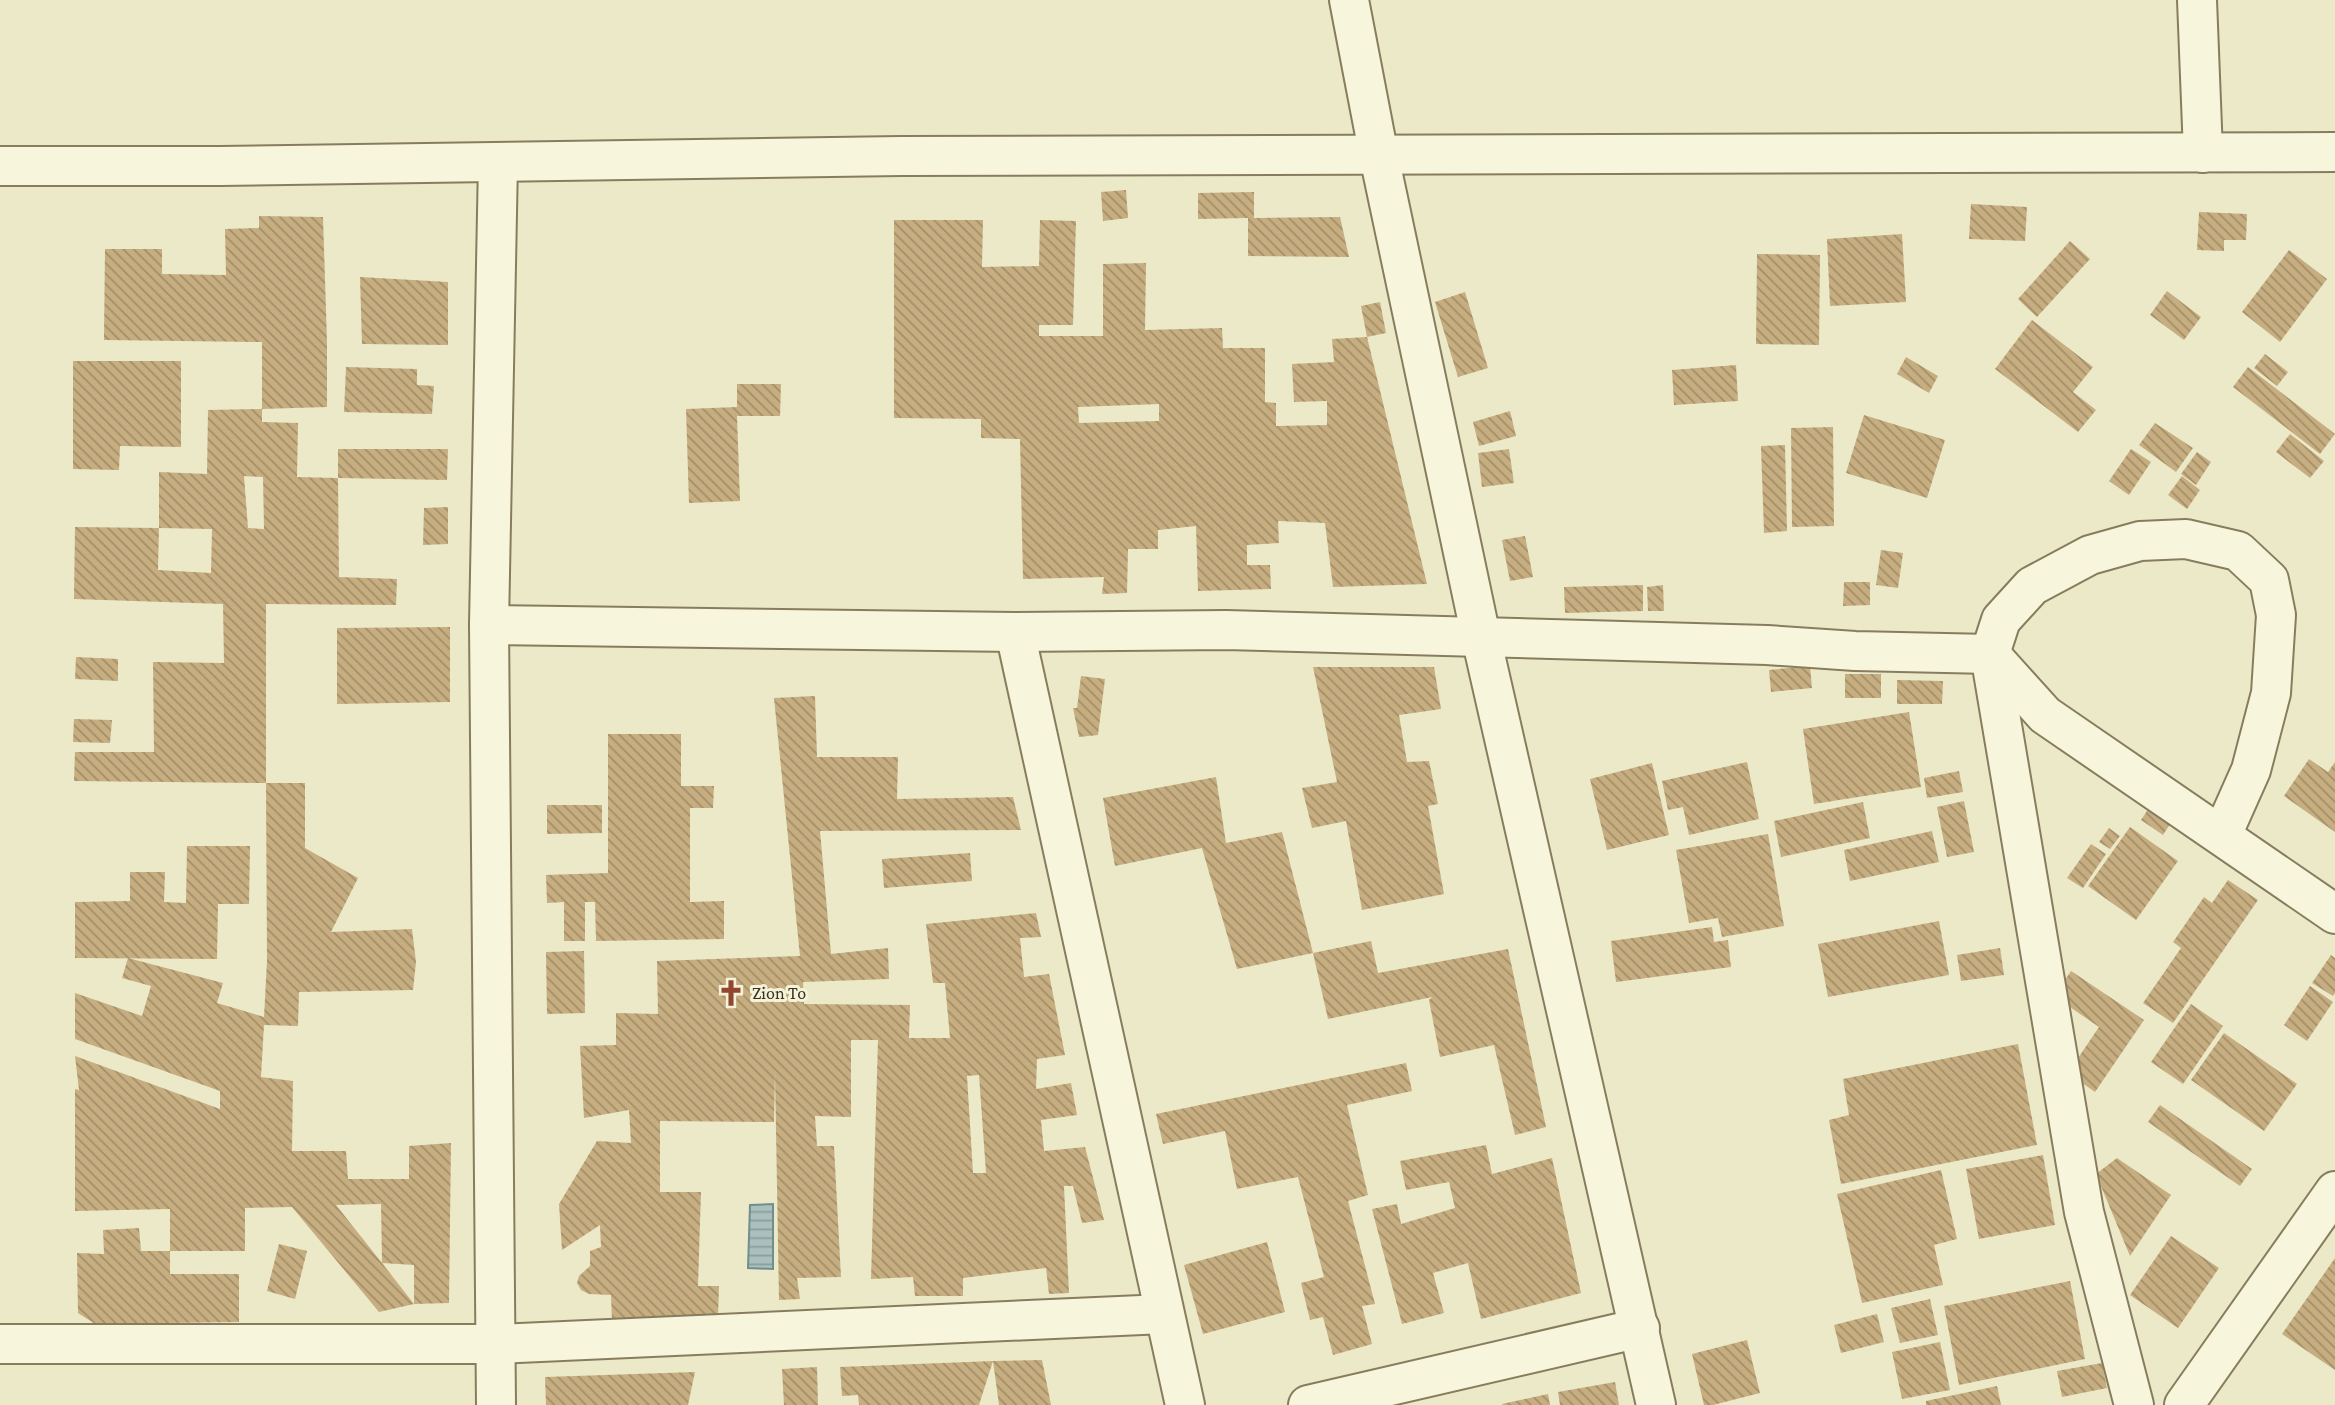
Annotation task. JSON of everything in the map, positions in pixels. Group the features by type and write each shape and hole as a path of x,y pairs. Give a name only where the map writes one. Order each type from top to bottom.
{"street":[{"path":"1349,0 1379,156 1481,637 1656,1405"},
{"path":"2197,0 2203,153"},
{"path":"0,166 901,156 2335,152"},
{"path":"496,1405 489,625 498,162"},
{"path":"2134,1405 2084,1212 1990,654 2001,620 2032,586 2090,555 2140,541 2186,539 2238,551 2269,580 2276,615 2272,693 2251,770 2222,835"},
{"path":"489,625 1015,632 1226,630 1990,654 2045,715 2335,914"},
{"path":"1015,632 1185,1405"},
{"path":"2184,1405 2335,1191"},
{"path":"0,1344 495,1344 1164,1314"},
{"path":"1308,1405 1640,1328"}],"water":[{"path":"773,1204 773,1269 748,1268 750,1205"}],"building":[{"path":"1126,190 1128,218 1103,221 1101,192"},
{"path":"1254,192 1254,218 1340,217 1349,257 1248,256 1248,218 1198,219 1198,193"},
{"path":"1971,204 2027,207 2025,241 1969,239"},
{"path":"2199,212 2247,214 2246,240 2224,240 2224,251 2197,250"},
{"path":"259,216 323,217 327,407 262,409 262,342 104,340 105,249 162,249 162,274 226,275 225,229 259,228"},
{"path":"894,220 983,220 982,267 1039,266 1040,220 1076,221 1073,325 1039,325 1039,336 1103,336 1103,264 1146,263 1145,330 1222,328 1223,348 1265,348 1265,402 1276,403 1276,426 1327,425 1327,401 1294,402 1292,364 1334,362 1332,339 1367,337 1427,584 1333,587 1325,523 1278,521 1279,543 1247,545 1247,565 1270,565 1271,589 1198,591 1196,526 1158,530 1158,549 1128,549 1127,593 1102,594 1104,577 1023,579 1020,439 981,438 981,419 894,418","holes":["1159,404 1159,421 1079,423 1078,407"]},
{"path":"1902,234 1906,302 1830,306 1827,239"},
{"path":"2070,241 2090,259 2037,317 2018,299"},
{"path":"2289,250 2327,279 2280,342 2242,312"},
{"path":"1757,254 1820,255 1819,345 1756,344"},
{"path":"360,277 448,282 448,345 362,344"},
{"path":"2167,291 2201,317 2184,340 2150,315"},
{"path":"1465,292 1488,368 1458,377 1435,302"},
{"path":"1380,302 1386,333 1367,337 1361,306"},
{"path":"2032,320 2093,367 2073,392 2096,410 2078,432 1995,369"},
{"path":"2265,354 2288,372 2277,386 2254,368"},
{"path":"1906,357 1938,376 1929,393 1897,374"},
{"path":"73,361 181,361 181,447 120,446 119,470 73,469"},
{"path":"1736,365 1738,401 1674,405 1672,370"},
{"path":"346,367 417,369 417,385 434,386 432,414 344,412"},
{"path":"2248,367 2335,434 2320,454 2233,387"},
{"path":"737,384 781,384 780,416 737,416 740,501 689,503 686,409 737,407"},
{"path":"262,409 262,422 298,423 297,477 338,478 339,577 397,579 396,605 266,604 266,783 74,781 75,752 154,752 153,662 224,663 223,604 74,599 75,527 159,528 159,472 207,474 208,410","holes":["244,476 263,477 264,529 248,528","159,528 212,529 211,573 158,570"]},
{"path":"1510,411 1516,436 1479,446 1473,422"},
{"path":"1864,415 1945,440 1927,498 1846,473"},
{"path":"2155,423 2193,448 2176,472 2139,445"},
{"path":"1833,427 1834,526 1792,527 1791,428"},
{"path":"2290,434 2324,461 2310,478 2276,452"},
{"path":"1785,445 1787,531 1764,533 1761,446"},
{"path":"338,449 448,449 447,480 338,478"},
{"path":"1509,449 1514,483 1482,487 1478,453"},
{"path":"2131,449 2151,462 2129,495 2109,481"},
{"path":"2197,452 2211,462 2196,485 2181,474"},
{"path":"2182,476 2200,490 2187,509 2168,495"},
{"path":"448,507 448,544 423,545 424,508"},
{"path":"1525,536 1533,577 1510,581 1502,540"},
{"path":"1881,550 1903,553 1898,588 1876,585"},
{"path":"1844,582 1870,582 1870,605 1843,606"},
{"path":"1643,585 1643,611 1565,613 1564,587"},
{"path":"1663,585 1664,611 1648,611 1647,587"},
{"path":"450,627 450,702 337,704 337,628"},
{"path":"76,657 118,659 118,681 75,679"},
{"path":"1810,666 1812,688 1771,692 1769,670"},
{"path":"1313,667 1434,667 1441,709 1399,715 1407,762 1429,761 1438,804 1428,806 1444,894 1362,910 1346,821 1312,828 1302,788 1337,782"},
{"path":"1845,674 1881,674 1881,698 1845,698"},
{"path":"1081,676 1105,679 1098,735 1079,737 1073,708 1077,708"},
{"path":"1897,680 1943,681 1942,704 1897,704"},
{"path":"815,696 817,757 898,757 897,799 1013,797 1021,830 820,831 831,954 888,948 889,979 803,982 804,1004 910,1005 909,1038 950,1038 945,983 933,983 926,924 1036,913 1041,937 1020,938 1024,977 1049,974 1065,1055 1037,1059 1036,1089 1071,1083 1077,1115 1041,1120 1044,1151 1085,1147 1104,1220 1082,1223 1073,1186 1064,1186 1069,1293 1049,1294 1046,1268 963,1278 963,1296 915,1296 913,1277 871,1279 878,1040 851,1040 851,1117 815,1116 817,1146 834,1146 841,1277 797,1278 800,1299 779,1300 775,1073 774,1122 660,1121 660,1192 701,1192 698,1286 719,1286 718,1318 612,1321 611,1295 589,1294 581,1290 577,1283 579,1276 590,1266 590,1251 601,1247 600,1225 562,1250 559,1204 597,1141 631,1143 629,1110 584,1118 580,1046 616,1045 616,1013 658,1014 657,961 800,956 774,698","holes":["979,1075 986,1173 973,1173 967,1076"]},
{"path":"1909,712 1921,787 1814,804 1803,729"},
{"path":"74,719 112,720 110,743 73,742"},
{"path":"608,734 681,734 681,786 714,786 713,808 690,808 690,902 724,901 724,939 596,941 595,902 585,902 585,941 564,941 564,902 547,903 546,875 608,873"},
{"path":"2309,759 2328,772 2335,762 2335,832 2284,796"},
{"path":"1747,762 1759,819 1689,835 1683,807 1668,810 1662,781"},
{"path":"1652,763 1669,835 1607,850 1590,779"},
{"path":"1959,771 1963,792 1927,798 1924,778"},
{"path":"1216,777 1226,843 1282,832 1313,953 1237,969 1202,848 1115,866 1103,798"},
{"path":"266,783 305,783 305,848 358,878 331,932 412,929 416,962 413,990 299,992 298,1026 264,1025 261,1077 293,1081 292,1151 346,1151 348,1179 409,1179 409,1146 451,1143 449,1303 414,1304 379,1312 292,1207 245,1208 245,1251 170,1251 170,1209 75,1211 75,1089 79,1090 75,1056 220,1109 220,1091 75,1039 75,993 142,1016 151,986 122,978 128,958 223,983 217,1003 264,1017 267,961","holes":["381,1204 382,1263 336,1205","382,1263 414,1265 414,1304"]},
{"path":"1964,801 1974,852 1947,857 1937,807"},
{"path":"1863,802 1870,838 1781,857 1774,821"},
{"path":"2153,802 2174,818 2163,835 2141,820"},
{"path":"547,805 602,805 602,833 547,834"},
{"path":"2130,827 2178,861 2136,920 2088,886"},
{"path":"2109,828 2120,836 2110,849 2099,842"},
{"path":"1932,831 1939,862 1850,881 1844,850"},
{"path":"1768,834 1784,926 1722,937 1718,918 1689,923 1676,850"},
{"path":"2091,844 2106,854 2083,888 2067,878"},
{"path":"187,846 250,846 249,904 218,904 217,959 75,958 75,902 130,901 130,872 165,872 164,902 186,903"},
{"path":"970,853 972,881 884,888 882,859"},
{"path":"2228,880 2258,900 2173,1023 2143,1003 2181,948 2173,942 2204,897 2212,903"},
{"path":"1939,921 1949,975 1828,997 1818,944"},
{"path":"1712,927 1714,942 1728,940 1731,967 1616,982 1611,941"},
{"path":"1371,941 1378,973 1508,949 1546,1127 1515,1135 1494,1045 1440,1057 1429,1000 1432,997 1328,1019 1313,953"},
{"path":"2000,948 2004,975 1961,981 1957,955"},
{"path":"584,951 585,1013 547,1014 546,952"},
{"path":"2331,955 2335,958 2333,996 2312,983"},
{"path":"2071,971 2144,1020 2095,1092 2068,1073 2099,1027 2054,996"},
{"path":"2310,986 2333,1002 2307,1041 2284,1025"},
{"path":"2191,1004 2223,1026 2183,1084 2151,1062"},
{"path":"2224,1033 2297,1084 2264,1131 2191,1080"},
{"path":"2018,1044 2037,1145 1841,1184 1829,1120 1849,1115 1843,1079"},
{"path":"1406,1063 1412,1091 1347,1105 1368,1195 1348,1201 1375,1304 1362,1306 1372,1344 1333,1355 1323,1317 1310,1320 1301,1283 1324,1277 1298,1177 1237,1189 1225,1131 1163,1144 1156,1114"},
{"path":"2160,1105 2252,1169 2240,1186 2148,1122"},
{"path":"1486,1145 1492,1174 1552,1158 1581,1293 1481,1319 1468,1263 1433,1273 1444,1313 1402,1324 1372,1209 1397,1204 1401,1224 1455,1208 1449,1182 1406,1190 1400,1161"},
{"path":"2043,1155 2055,1225 1979,1239 1966,1169"},
{"path":"2117,1158 2171,1195 2130,1256 2096,1174"},
{"path":"1941,1170 1957,1239 1934,1245 1943,1285 1862,1303 1837,1194"},
{"path":"139,1228 141,1251 170,1251 170,1274 239,1274 239,1322 95,1324 78,1313 77,1253 104,1254 103,1230"},
{"path":"2171,1236 2219,1268 2178,1328 2130,1295"},
{"path":"1267,1242 1285,1312 1203,1334 1184,1265"},
{"path":"279,1244 307,1251 295,1299 267,1291"},
{"path":"2335,1258 2335,1370 2282,1334"},
{"path":"2070,1281 2085,1359 1959,1385 1944,1306"},
{"path":"1930,1299 1938,1335 1900,1343 1891,1308"},
{"path":"1877,1314 1884,1342 1841,1353 1834,1325"},
{"path":"1747,1340 1760,1393 1704,1405 1692,1354"},
{"path":"1940,1342 1950,1390 1902,1399 1892,1352"},
{"path":"1042,1360 1051,1405 999,1405 993,1361"},
{"path":"993,1361 979,1405 859,1405 858,1395 842,1396 840,1367"},
{"path":"2102,1363 2107,1388 2062,1397 2057,1371"},
{"path":"817,1367 818,1405 784,1405 782,1369"},
{"path":"695,1372 688,1405 546,1405 545,1377"},
{"path":"1615,1382 1619,1405 1560,1405 1558,1392"},
{"path":"1997,1386 2001,1405 1926,1405 1926,1401"},
{"path":"1548,1394 1550,1405 1502,1404"}],"place":[{"name":"Zion To","path":"731,993"}]}
